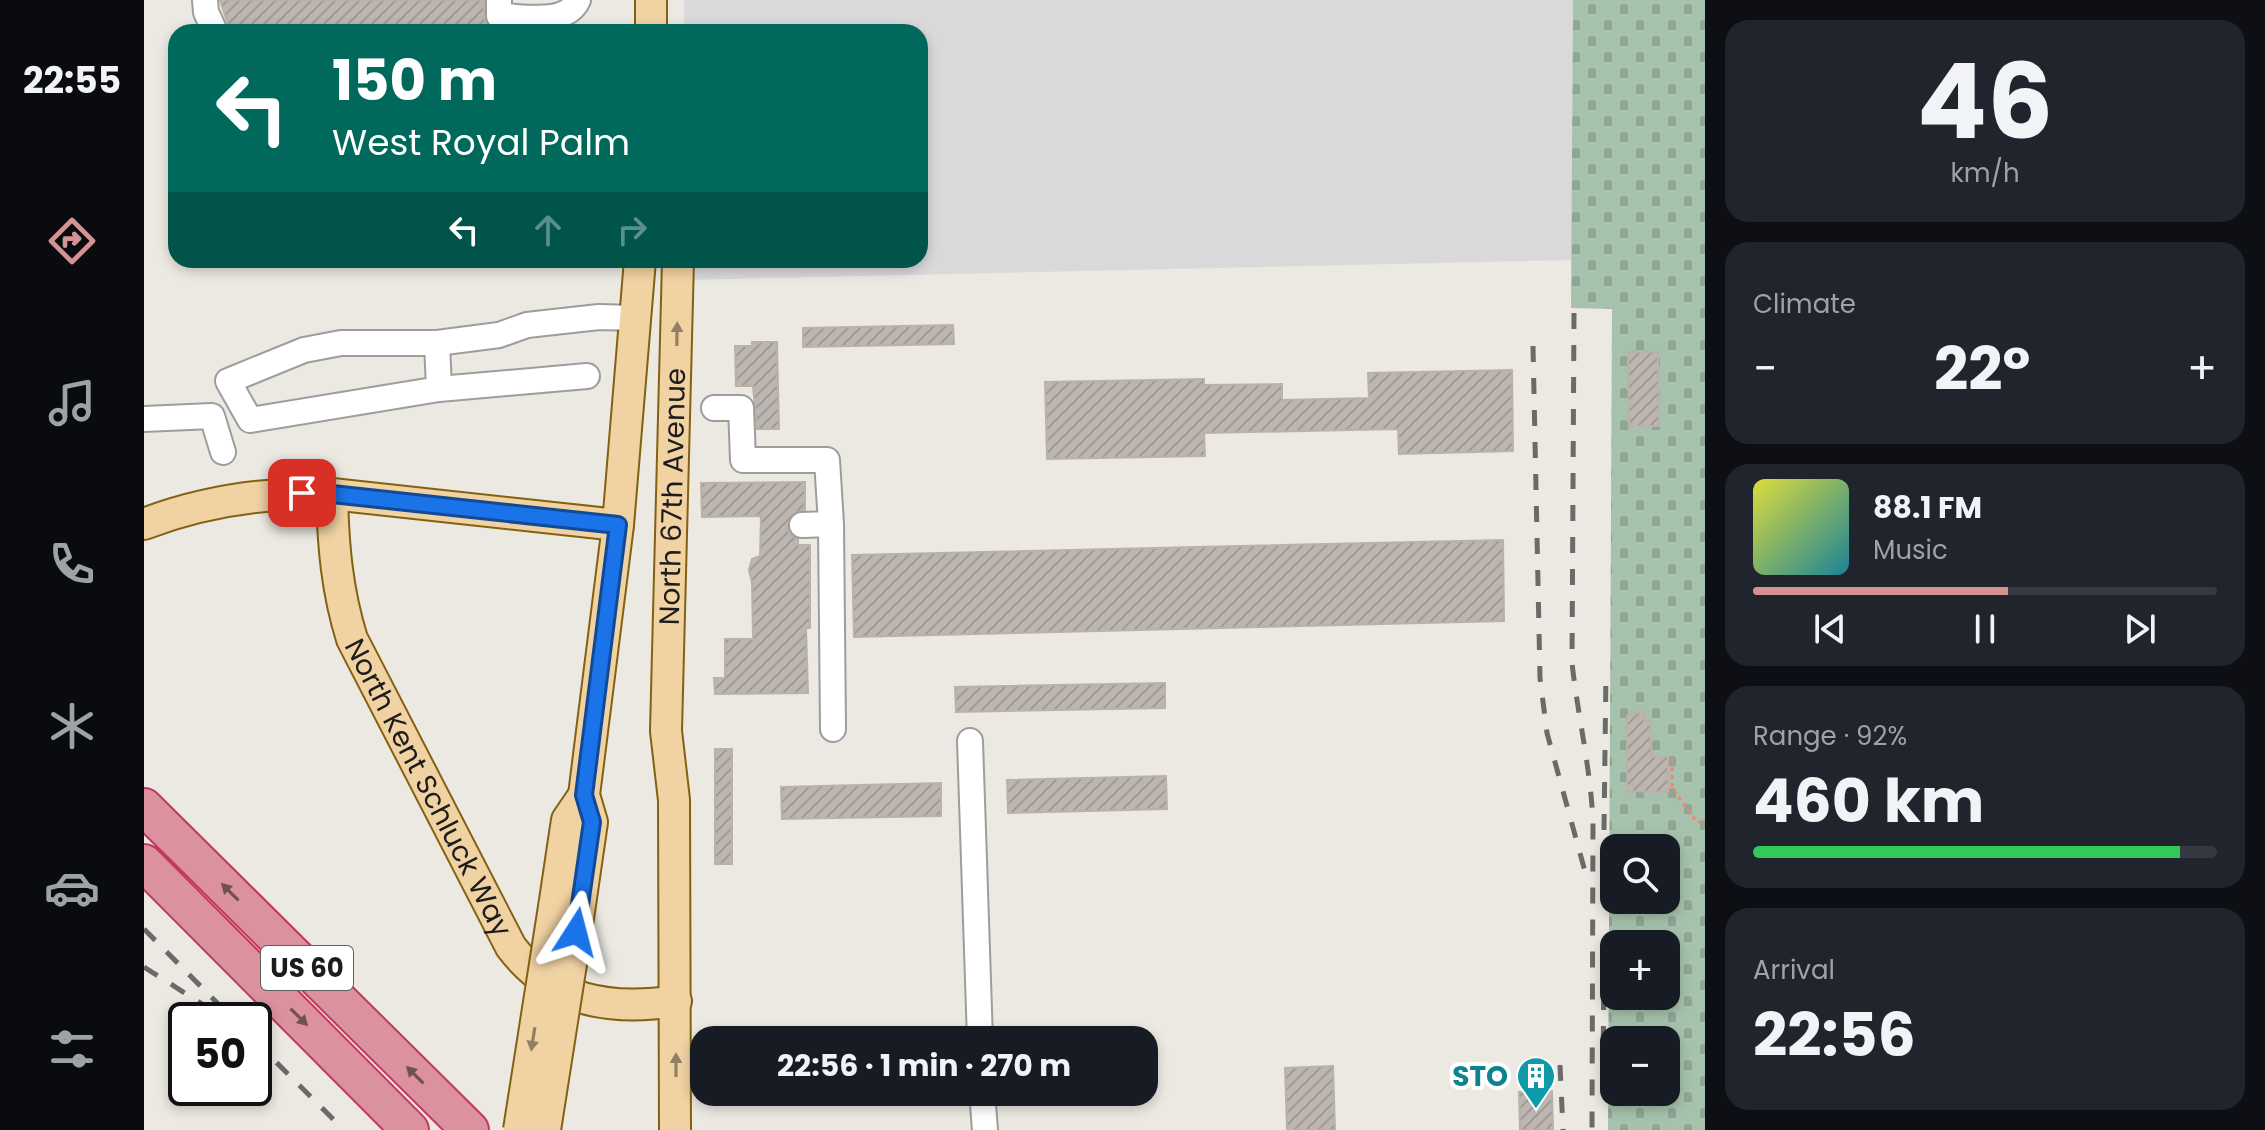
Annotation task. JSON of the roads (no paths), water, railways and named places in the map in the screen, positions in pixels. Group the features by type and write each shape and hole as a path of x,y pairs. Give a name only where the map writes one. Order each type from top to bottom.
{"highway":[{"name":"US 60","path":"144,807 470,1130"},
{"name":"US 60","path":"144,863 410,1130"}],"main road":[{"path":"651,0 651,24"},
{"name":"North 67th Avenue","path":"545,1130 592,822 584,795 618,525 639,268"},
{"name":"North 67th Avenue","path":"675,1130 674,800 666,731 678,268"},
{"path":"144,524 222,501 268,495 332,494 618,525"},
{"name":"North Kent Schluck Way","path":"332,494 334,562 352,639 511,947 528,969 547,984 568,993 623,1004 676,1001"},
{"name":"North 67th Avenue","path":"519,1130 567,820 584,795"}],"lane":[{"path":"205,0 211,24"},
{"path":"499,16 563,16 573,10 578,0"},
{"path":"587,376 439,389 250,420 228,381 304,350 341,343 437,343 499,335 527,325 599,317 636,318"},
{"path":"437,343 439,389"},
{"path":"714,408 741,408 743,460 827,460 831,524 833,729"},
{"path":"144,419 212,416 223,452"},
{"path":"802,525 831,524"},
{"path":"970,741 980,1026"},
{"path":"983,1106 985,1130"}],"railway":[{"path":"1574,313 1572,663 1593,823 1592,1130"},
{"path":"1533,346 1540,678 1547,733 1586,875"},
{"path":"1604,830 1606,671"},
{"path":"144,929 216,1002"},
{"path":"144,967 199,1002"},
{"path":"1603,1026 1604,1010"},
{"path":"272,1058 344,1130"},
{"path":"1560,1065 1563,1130"}],"place":[{"name":"STO","path":"1536,1110"}]}
